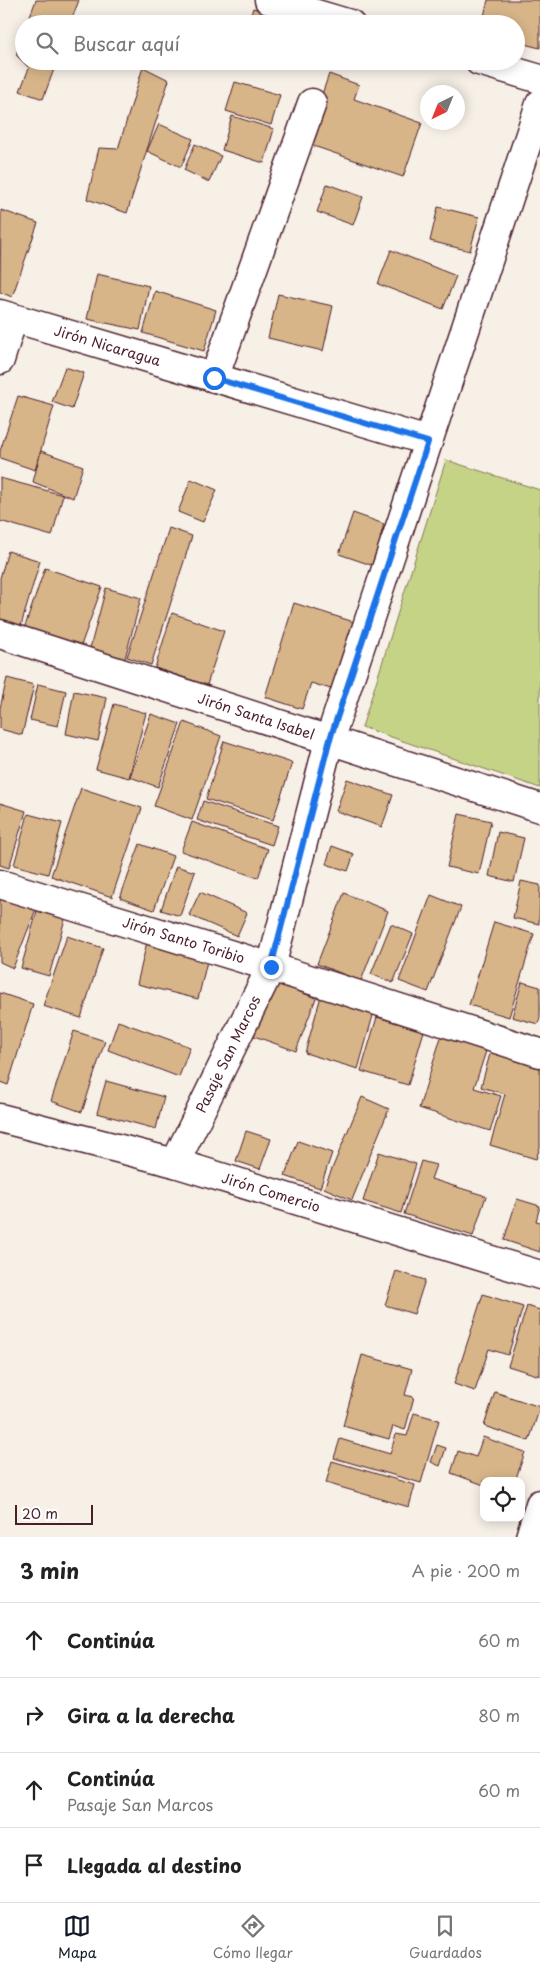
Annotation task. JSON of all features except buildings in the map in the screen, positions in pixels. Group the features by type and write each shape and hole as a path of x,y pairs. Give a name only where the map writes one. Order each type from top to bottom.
{"street":[{"path":"269,0 320,15"},
{"path":"510,70 540,79"},
{"path":"214,378 312,103"},
{"name":"Pasaje San Marcos","path":"176,1163 271,967 329,742 540,104"},
{"path":"0,360 6,316"},
{"name":"Jirón Nicaragua","path":"6,316 428,442"},
{"name":"Jirón Santa Isabel","path":"0,634 329,742 540,808"},
{"name":"Jirón Santo Toribio","path":"0,884 271,967 540,1053"},
{"name":"Jirón Comercio","path":"0,1118 176,1163 540,1275"},
{"path":"530,1537 540,1504"}],"green space":[{"path":"446,460 540,490 540,788 362,727"}],"route":[{"path":"214,378 428,442 329,742 271,967"}]}
